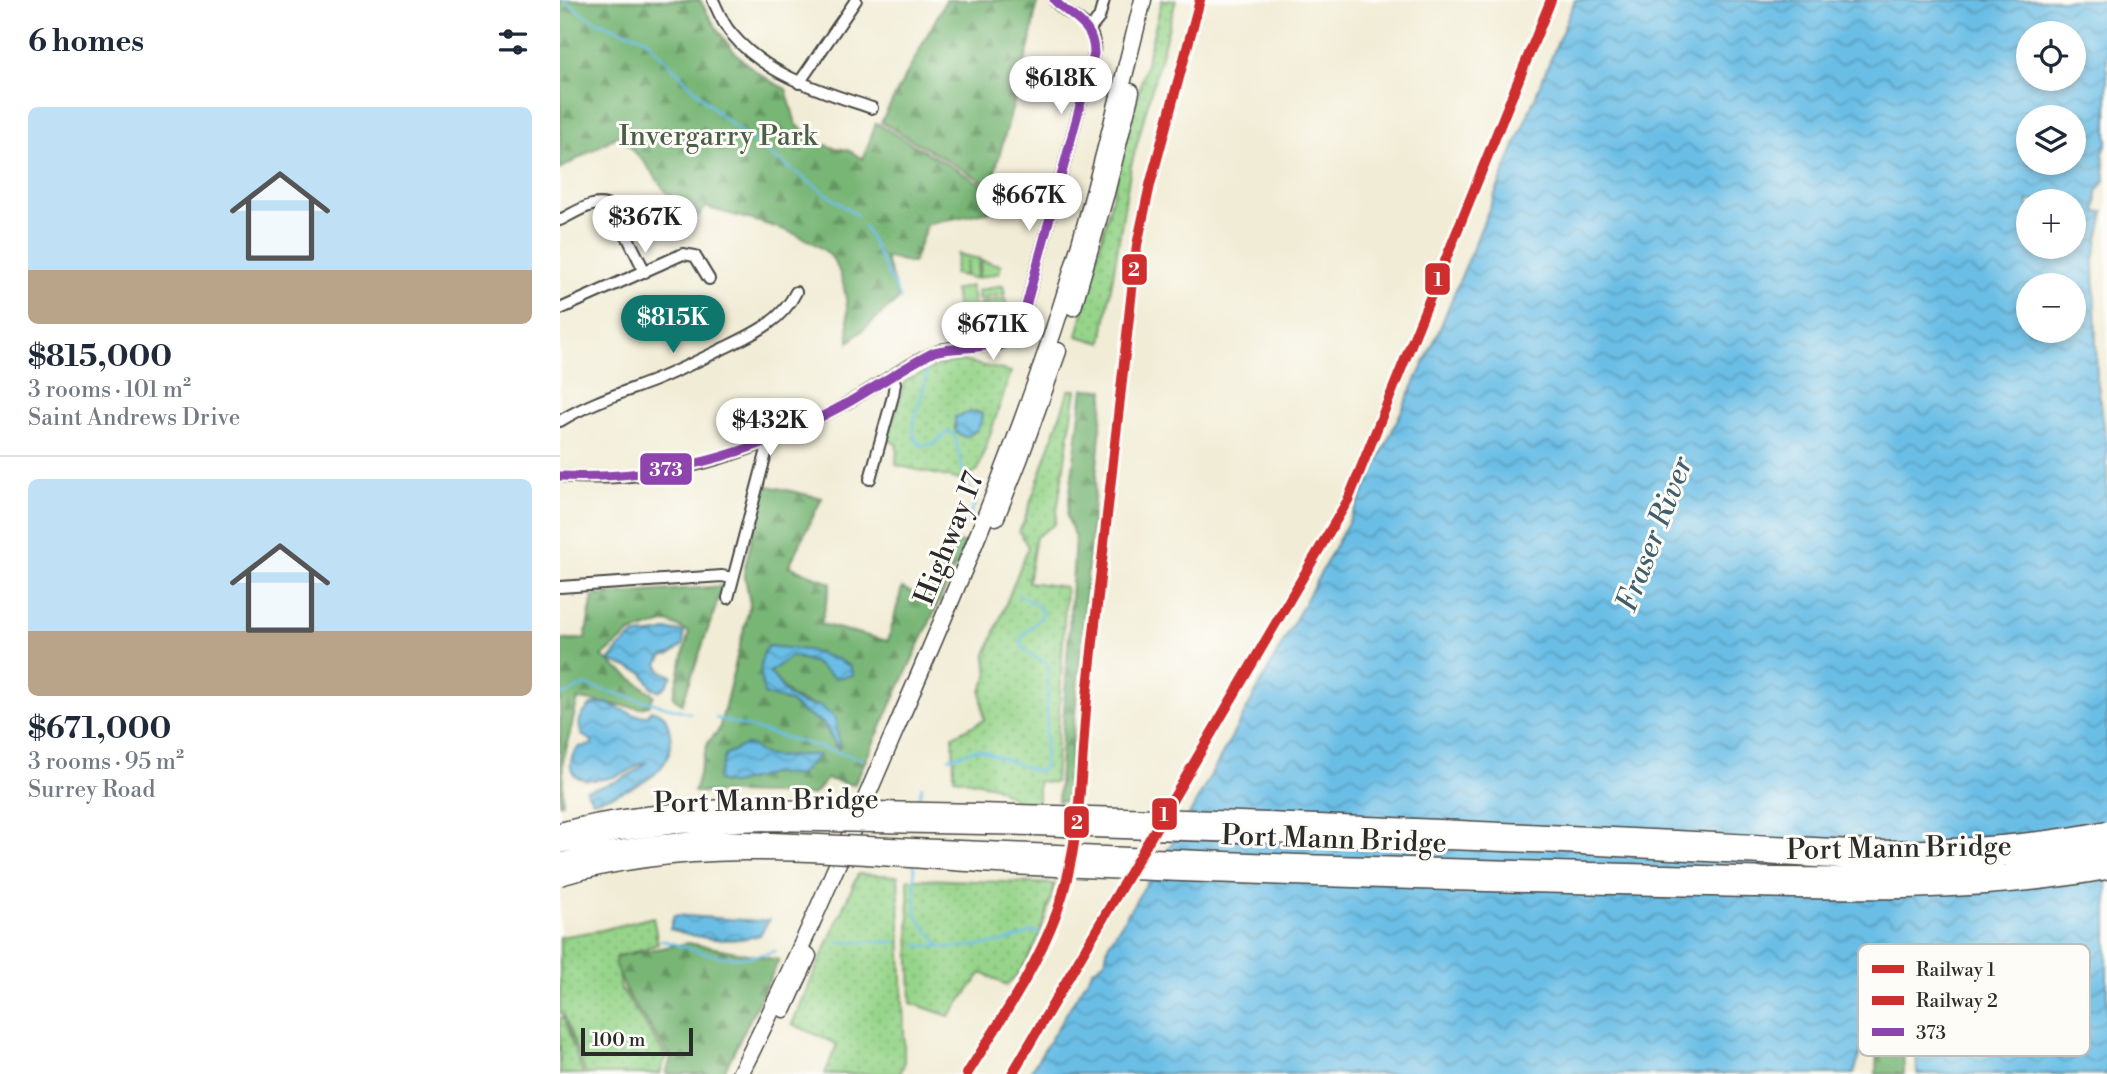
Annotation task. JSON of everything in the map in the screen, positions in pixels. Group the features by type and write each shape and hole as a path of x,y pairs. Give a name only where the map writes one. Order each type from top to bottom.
{"highway":[{"name":"Highway 17","path":"740,1074 767,1020 875,777 947,611 1009,457 1061,307 1095,190 1143,0"},
{"name":"Highway 17","path":"753,1074 796,983 957,615 1020,460 1071,312 1107,193 1153,0"},
{"path":"560,831 618,818 722,808 1049,814 1563,832 1883,849 2005,844 2107,829"},
{"name":"Port Mann Bridge","path":"560,845 620,832 676,825 756,822 1034,827 1549,845 1871,862 2006,857 2107,842"},
{"name":"Port Mann Bridge","path":"560,862 624,848 722,839 1312,863 1776,876 1919,877 2007,873 2107,858"},
{"path":"560,877 626,861 722,852 1339,878 1776,889 1919,890 1983,887 2107,872"}],"street":[{"path":"799,83 856,0"},
{"path":"560,476 607,477 658,472 708,462 769,442 830,412 923,357 947,347 1001,345 1013,338 1022,321 1096,45 1090,29 1054,0"},
{"path":"1090,29 1100,18 1104,0"},
{"path":"714,1 729,32 756,59 799,83 872,108"},
{"path":"560,220 596,203 613,208 646,272"},
{"path":"560,309 683,254 695,256 709,279"},
{"path":"560,421 577,411 672,373 746,338 778,317 796,292"},
{"path":"870,479 893,396 895,383 891,376"},
{"path":"728,598 769,442"},
{"path":"560,587 722,576 732,578"}],"green space":[{"name":"Invergarry Park","path":"560,0 700,0 716,28 735,52 758,73 786,89 796,124 815,141 848,150 863,159 876,123 992,190 1047,191 1044,200 927,224 913,263 885,257 899,299 849,342 845,293 838,268 824,250 812,242 783,229 706,207 690,225 645,163 619,135 560,169"},
{"path":"946,0 1037,2 1030,43 991,186 881,122"},
{"path":"1162,0 1176,0 1131,166 1102,343 1077,336"},
{"path":"958,254 980,259 976,279 965,276 968,260 964,276 954,274"},
{"path":"982,261 1001,265 999,273 978,278"},
{"path":"1003,285 1005,294 979,300 977,291"},
{"path":"971,286 977,318 960,322 954,290"},
{"path":"1005,298 1008,310 982,316 979,304"},
{"path":"963,361 1011,372 978,470 960,480 896,465 897,445 888,439 905,381 939,365"},
{"path":"1083,389 1104,390 1067,801 1058,801 1075,538 1067,516"},
{"path":"1069,390 1076,390 1055,524 1036,537 1028,582 1066,587 1055,783 1038,781 1038,802 1018,801 994,786 954,778 953,736 984,720 981,691 988,676 986,655 1028,547 1019,531"},
{"path":"764,485 822,498 789,566 831,583 821,624 888,641 902,588 927,600 954,541 966,544 854,785 827,779 813,795 694,792 708,742 719,730 750,604 744,571","holes":["768,646 811,652 835,678 813,662 791,656 770,672 791,696 820,706 838,749 823,723 803,713 790,702 764,694"]},
{"path":"723,586 682,704 673,697 689,632 668,622 630,633 602,657 654,695 649,706 639,708 578,699 563,762 563,803 560,804 560,639 585,639 593,596"},
{"path":"858,874 898,876 904,1031 904,1064 900,1074 825,1074 837,1044 792,1024"},
{"path":"908,879 1055,884 1038,938 1017,975 1007,985 982,973 949,1016 911,1003"},
{"path":"653,917 658,944 615,958 621,989 666,1056 660,1074 586,1074 564,1015 560,1013 560,937"},
{"path":"688,943 779,960 723,1074 666,1074 671,1058 627,994 615,964 618,956"},
{"path":"563,1017 583,1074 560,1074 560,1018"},
{"path":"1877,1056 1904,1056 1904,1074 1876,1074"}],"water":[{"name":"Fraser River","path":"1575,0 2107,0 2107,141 2103,153 2105,181 2097,192 2096,212 2104,212 2094,260 2097,379 2107,444 2107,1074 1917,1074 1916,1056 2090,1056 2090,944 1858,944 1859,1056 1854,1074 1029,1074 1093,970 1105,961 1108,945 1187,819 1358,504 1438,333"},
{"path":"975,411 982,414 978,429 964,437 955,431 955,417"},
{"path":"668,630 684,632 683,645 671,654 663,656 658,663 660,670 672,676 659,691 653,689 642,672 609,661 630,638"},
{"path":"768,646 806,650 850,666 853,675 835,678 813,662 791,656 770,672 788,696 802,704 820,706 836,718 839,750 823,723 803,713 790,702 764,694 761,663"},
{"path":"606,703 635,715 647,716 651,710 664,715 670,734 670,750 664,763 641,783 593,801 586,790 618,781 646,763 604,779 587,780 574,774 571,764 574,753 579,747 592,745 592,741 582,735 580,718 591,705"},
{"path":"745,745 752,745 774,757 819,755 798,776 775,773 732,784 720,782 717,778 726,754"},
{"path":"674,915 769,920 760,935 725,940 704,938 670,929"}],"waterway":[{"path":"563,0 591,19 644,38 717,112 757,145 858,216"},
{"path":"864,226 901,299"},
{"path":"926,370 914,433 917,441 924,446 936,443 947,432 955,437 964,474 976,502 966,522"},
{"path":"949,758 978,749 1035,771 1044,769 1049,669 1047,663 1026,651 1021,641 1043,614 1038,606 1018,594"},
{"path":"560,695 584,685 690,713"},
{"path":"716,718 862,759"},
{"path":"917,805 922,786"},
{"path":"914,864 917,917 941,947 988,945 1032,931 1039,933"},
{"path":"661,940 717,956 744,957 775,951"},
{"path":"836,942 895,942"},
{"path":"917,945 941,947"}],"rail line":[{"name":"2","path":"967,1074 1038,955 1057,912 1072,857 1137,245 1150,185 1200,0"},
{"name":"1","path":"1012,1074 1348,500 1551,0"}],"transit line":[{"name":"373","path":"560,476 635,474 671,469 740,451 842,406 934,352 983,347 1004,340 1013,332 1022,321 1094,54 1086,29 1054,0"}]}
